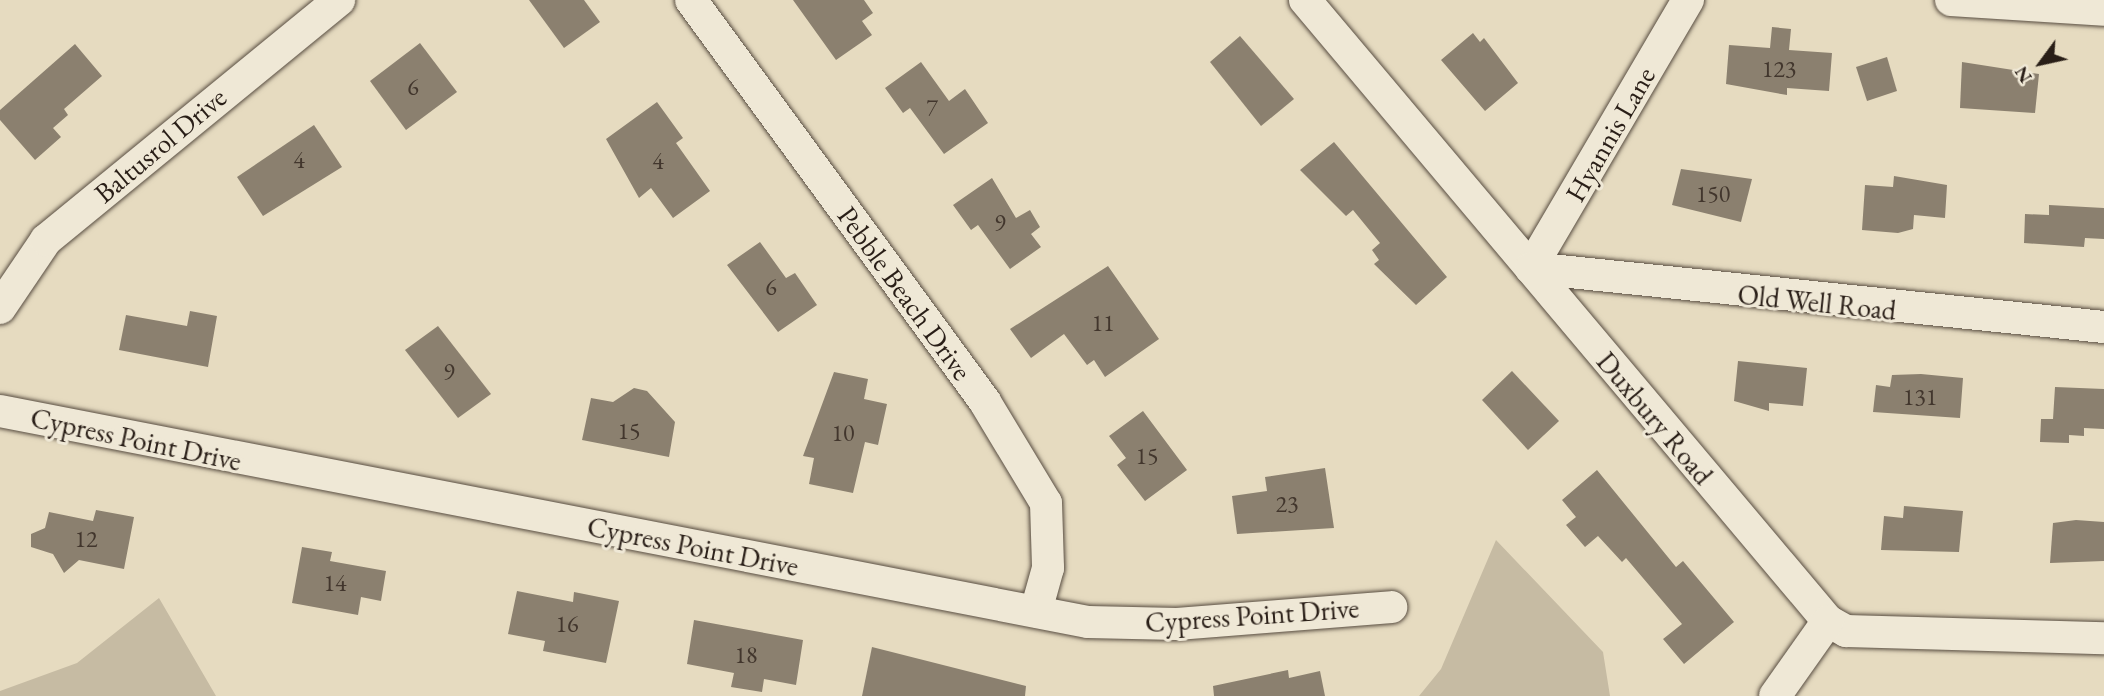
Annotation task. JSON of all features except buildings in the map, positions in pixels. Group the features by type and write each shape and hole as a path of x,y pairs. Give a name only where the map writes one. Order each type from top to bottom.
{"street":[{"name":"Baltusrol Drive","path":"0,308 46,240 339,0"},
{"name":"Pebble Beach Drive","path":"691,0 985,402 1045,503 1048,568 1036,611"},
{"name":"Duxbury Road","path":"1306,0 1828,621"},
{"name":"Hyannis Lane","path":"1531,268 1688,0"},
{"path":"1951,0 2104,10"},
{"name":"Old Well Road","path":"1531,268 2104,327"},
{"name":"Cypress Point Drive","path":"0,411 1088,622 1177,624 1391,607"},
{"path":"1775,696 1828,621 1846,631 2104,638"}],"shaded area":[{"path":"1496,540 1603,652 1610,696 1419,696 1441,669"},
{"path":"159,598 216,696 0,696 0,691 77,663"}]}
